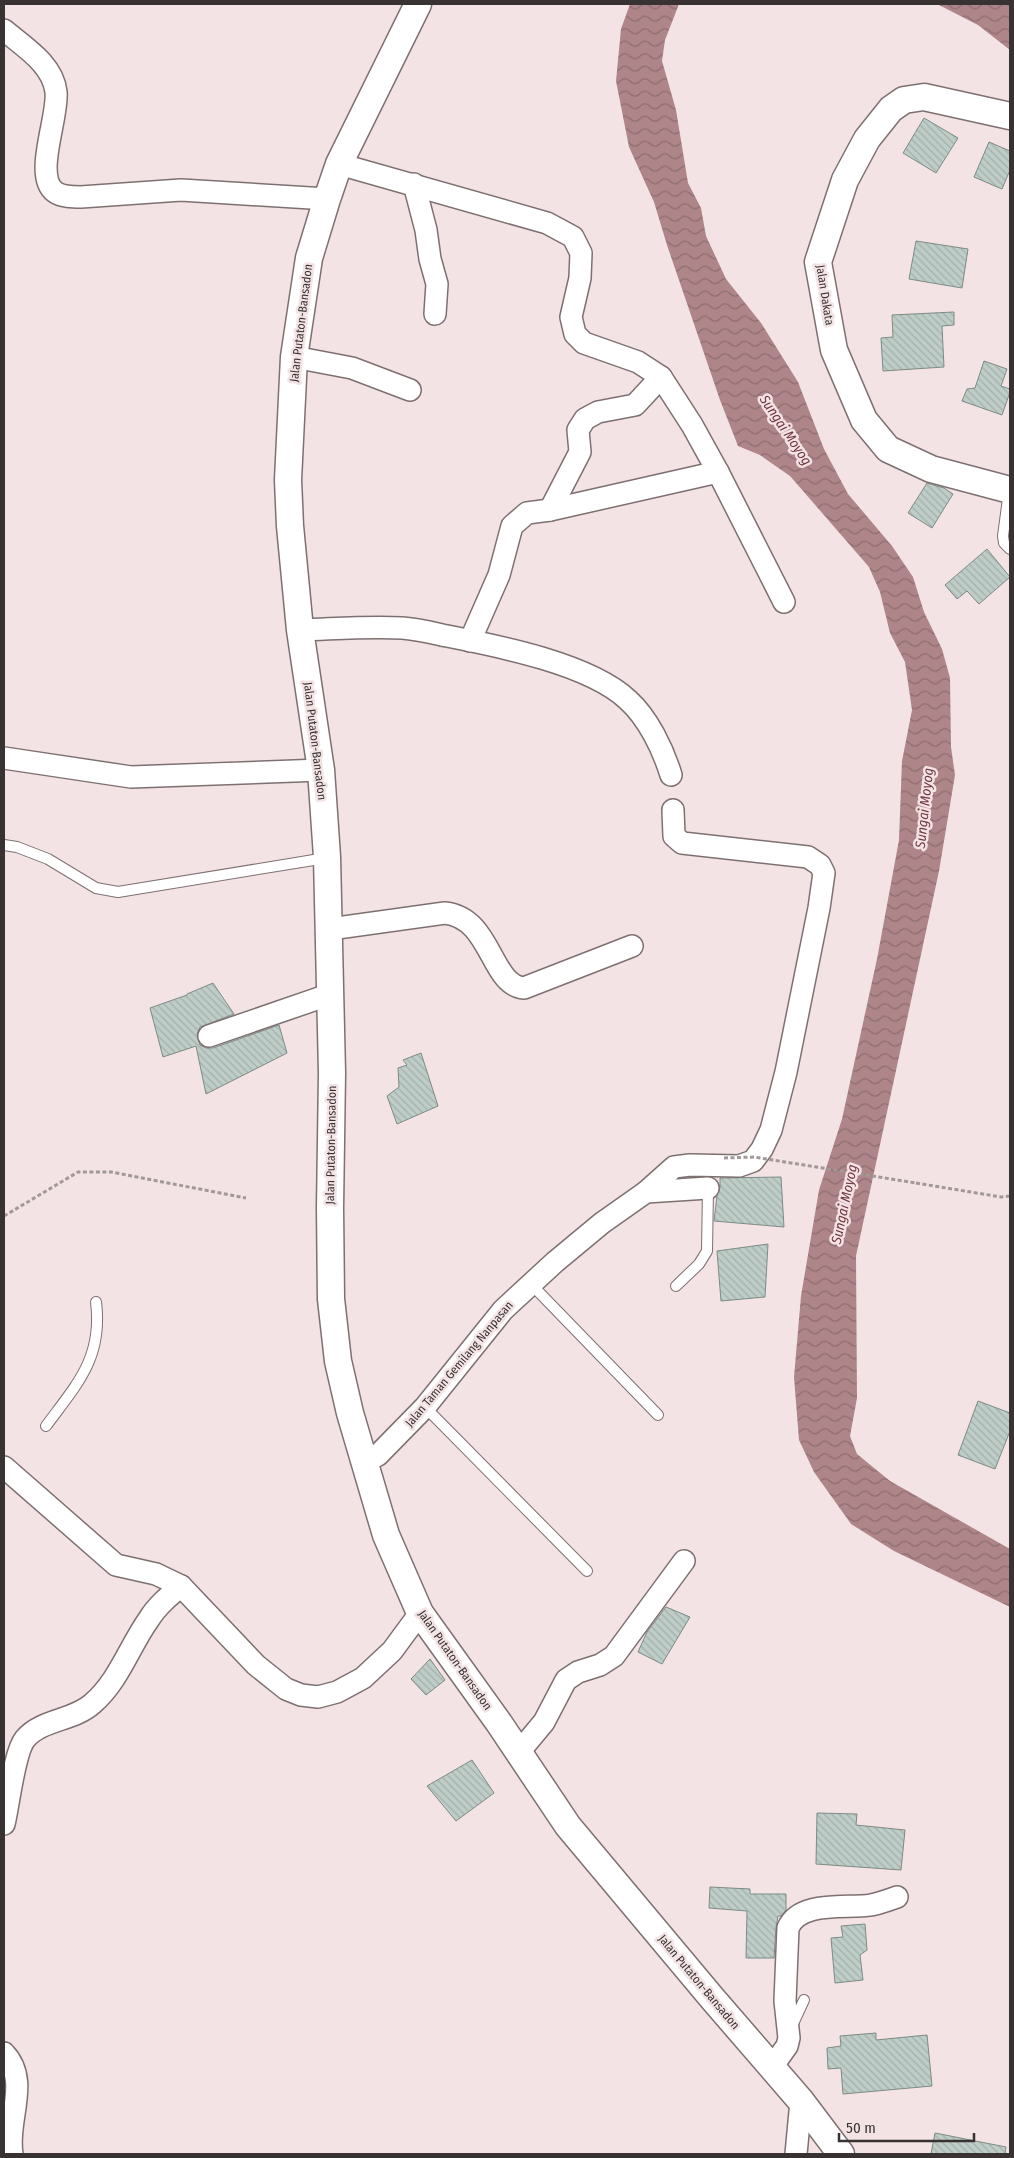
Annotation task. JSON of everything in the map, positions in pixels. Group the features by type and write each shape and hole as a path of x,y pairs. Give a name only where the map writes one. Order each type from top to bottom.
{"street":[{"name":"Jalan Putaton-Bansadon","path":"418,4 339,164 327,198 309,258 294,358 288,480 290,526 300,630 321,770 327,857 331,994 331,1299 338,1361 350,1413 386,1534 420,1613 568,1826 801,2101 841,2154"},
{"path":"4,30 48,67 56,92 46,164 49,183 55,192 67,197 81,197 182,190 327,198"},
{"name":"Jalan Dakata","path":"1010,116 924,97 904,100 891,109 867,139 845,180 818,262 834,350 864,420 888,448 931,469 1010,489"},
{"path":"339,164 547,222 573,236 581,253 580,278 571,317 575,334 584,343 638,362 661,377 692,425 718,472 784,602"},
{"path":"414,184 437,284 435,314"},
{"path":"294,358 352,368 410,390"},
{"path":"550,510 580,452 578,430 585,419 598,412 635,405 661,377"},
{"path":"470,641 499,575 512,526 527,513 550,510 718,472"},
{"path":"300,630 404,628 470,641 570,667 597,679 628,700 654,733 664,752 671,775"},
{"path":"4,758 131,777 321,770"},
{"name":"Jalan Taman Gemilang Nanpasan","path":"365,1462 378,1455 426,1407 503,1310 555,1262 602,1223 646,1192 674,1167 690,1165 739,1166 753,1161 762,1149 771,1130 786,1072 819,908 824,873 820,865 808,857 682,843 674,836 673,810"},
{"path":"330,929 445,913 454,914 462,918 480,935 509,982 517,987 524,988 632,946"},
{"path":"209,1036 331,994"},
{"path":"646,1192 708,1188"},
{"path":"4,1467 116,1564 156,1574 180,1586 256,1665 286,1689 301,1695 318,1697 337,1692 363,1678 392,1651 420,1613"},
{"path":"518,1752 544,1722 566,1680 578,1672 600,1665 614,1656 684,1561"},
{"path":"4,1824 19,1754 26,1739 41,1727 77,1714 91,1705 102,1694 123,1664 149,1619 164,1600 180,1586"},
{"path":"772,2067 787,2046 790,2032 786,2017 785,2001 788,1928 792,1918 803,1912 830,1906 871,1905 898,1897"},
{"path":"4,2053 15,2068 17,2077 17,2094 10,2141 12,2154"},
{"path":"796,2154 801,2101"}],"lane":[{"path":"1010,489 1003,536 1004,543 1010,550"},
{"path":"4,845 17,847 48,859 96,888 118,892 327,857"},
{"path":"676,1286 699,1264 707,1251 708,1188"},
{"path":"531,1284 658,1415"},
{"path":"46,1426 75,1387 91,1360 97,1335 96,1302"},
{"path":"426,1407 587,1571"},
{"path":"790,2032 804,2000"}],"path":[{"path":"724,1158 754,1157 1001,1197 1010,1196"},
{"path":"4,1216 78,1172 111,1172 246,1198"}],"water":[{"name":"Sungai Moyog","path":"630,4 679,4 665,40 662,61 676,110 688,183 701,208 706,236 726,279 761,323 798,382 824,449 848,494 892,546 913,577 924,612 942,649 950,678 951,747 955,775 939,871 856,1256 857,1398 850,1436 857,1454 890,1481 1010,1549 1010,1607 894,1551 851,1524 814,1472 799,1440 794,1377 801,1296 819,1190 842,1119 877,959 899,840 902,761 912,710 905,662 890,633 880,592 869,567 790,476 760,455 738,446 720,400 654,202 629,147 616,81 621,29"},
{"path":"937,4 1010,4 1010,50 978,25"}],"building":[{"path":"924,118 958,138 936,173 903,153"},
{"path":"989,142 1010,151 1010,170 1002,189 974,177"},
{"path":"916,241 968,249 962,288 909,279"},
{"path":"954,312 954,325 942,326 944,367 883,371 881,338 893,337 892,315"},
{"path":"984,361 1007,369 1001,386 1010,389 1010,392 1002,415 962,401 967,389 975,388"},
{"path":"927,483 944,488 953,494 932,528 908,513"},
{"path":"987,549 1010,577 979,604 967,591 957,599 945,585"},
{"path":"213,983 234,1014 200,1027 197,1034 200,1045 206,1048 213,1048 279,1025 287,1053 206,1094 196,1046 163,1057 150,1008 187,995"},
{"path":"421,1053 438,1106 397,1124 387,1096 399,1087 398,1068 407,1065 403,1060"},
{"path":"781,1177 784,1227 714,1221 720,1178"},
{"path":"768,1244 765,1297 721,1301 717,1251"},
{"path":"978,1401 1010,1413 1010,1431 995,1469 958,1455"},
{"path":"666,1607 690,1617 662,1664 638,1652 647,1632"},
{"path":"430,1659 445,1680 426,1695 411,1679"},
{"path":"472,1760 494,1793 456,1821 427,1786"},
{"path":"817,1813 857,1814 856,1825 905,1830 901,1870 816,1864"},
{"path":"710,1887 750,1889 750,1894 786,1894 786,1910 781,1916 778,1916 774,1958 746,1958 747,1911 709,1908"},
{"path":"865,1924 867,1950 860,1955 863,1980 835,1983 831,1938 843,1937 841,1926"},
{"path":"876,2033 876,2040 927,2035 932,2086 843,2094 841,2068 828,2069 827,2048 841,2046 840,2036"},
{"path":"935,2133 1006,2147 1005,2154 931,2154"}]}
